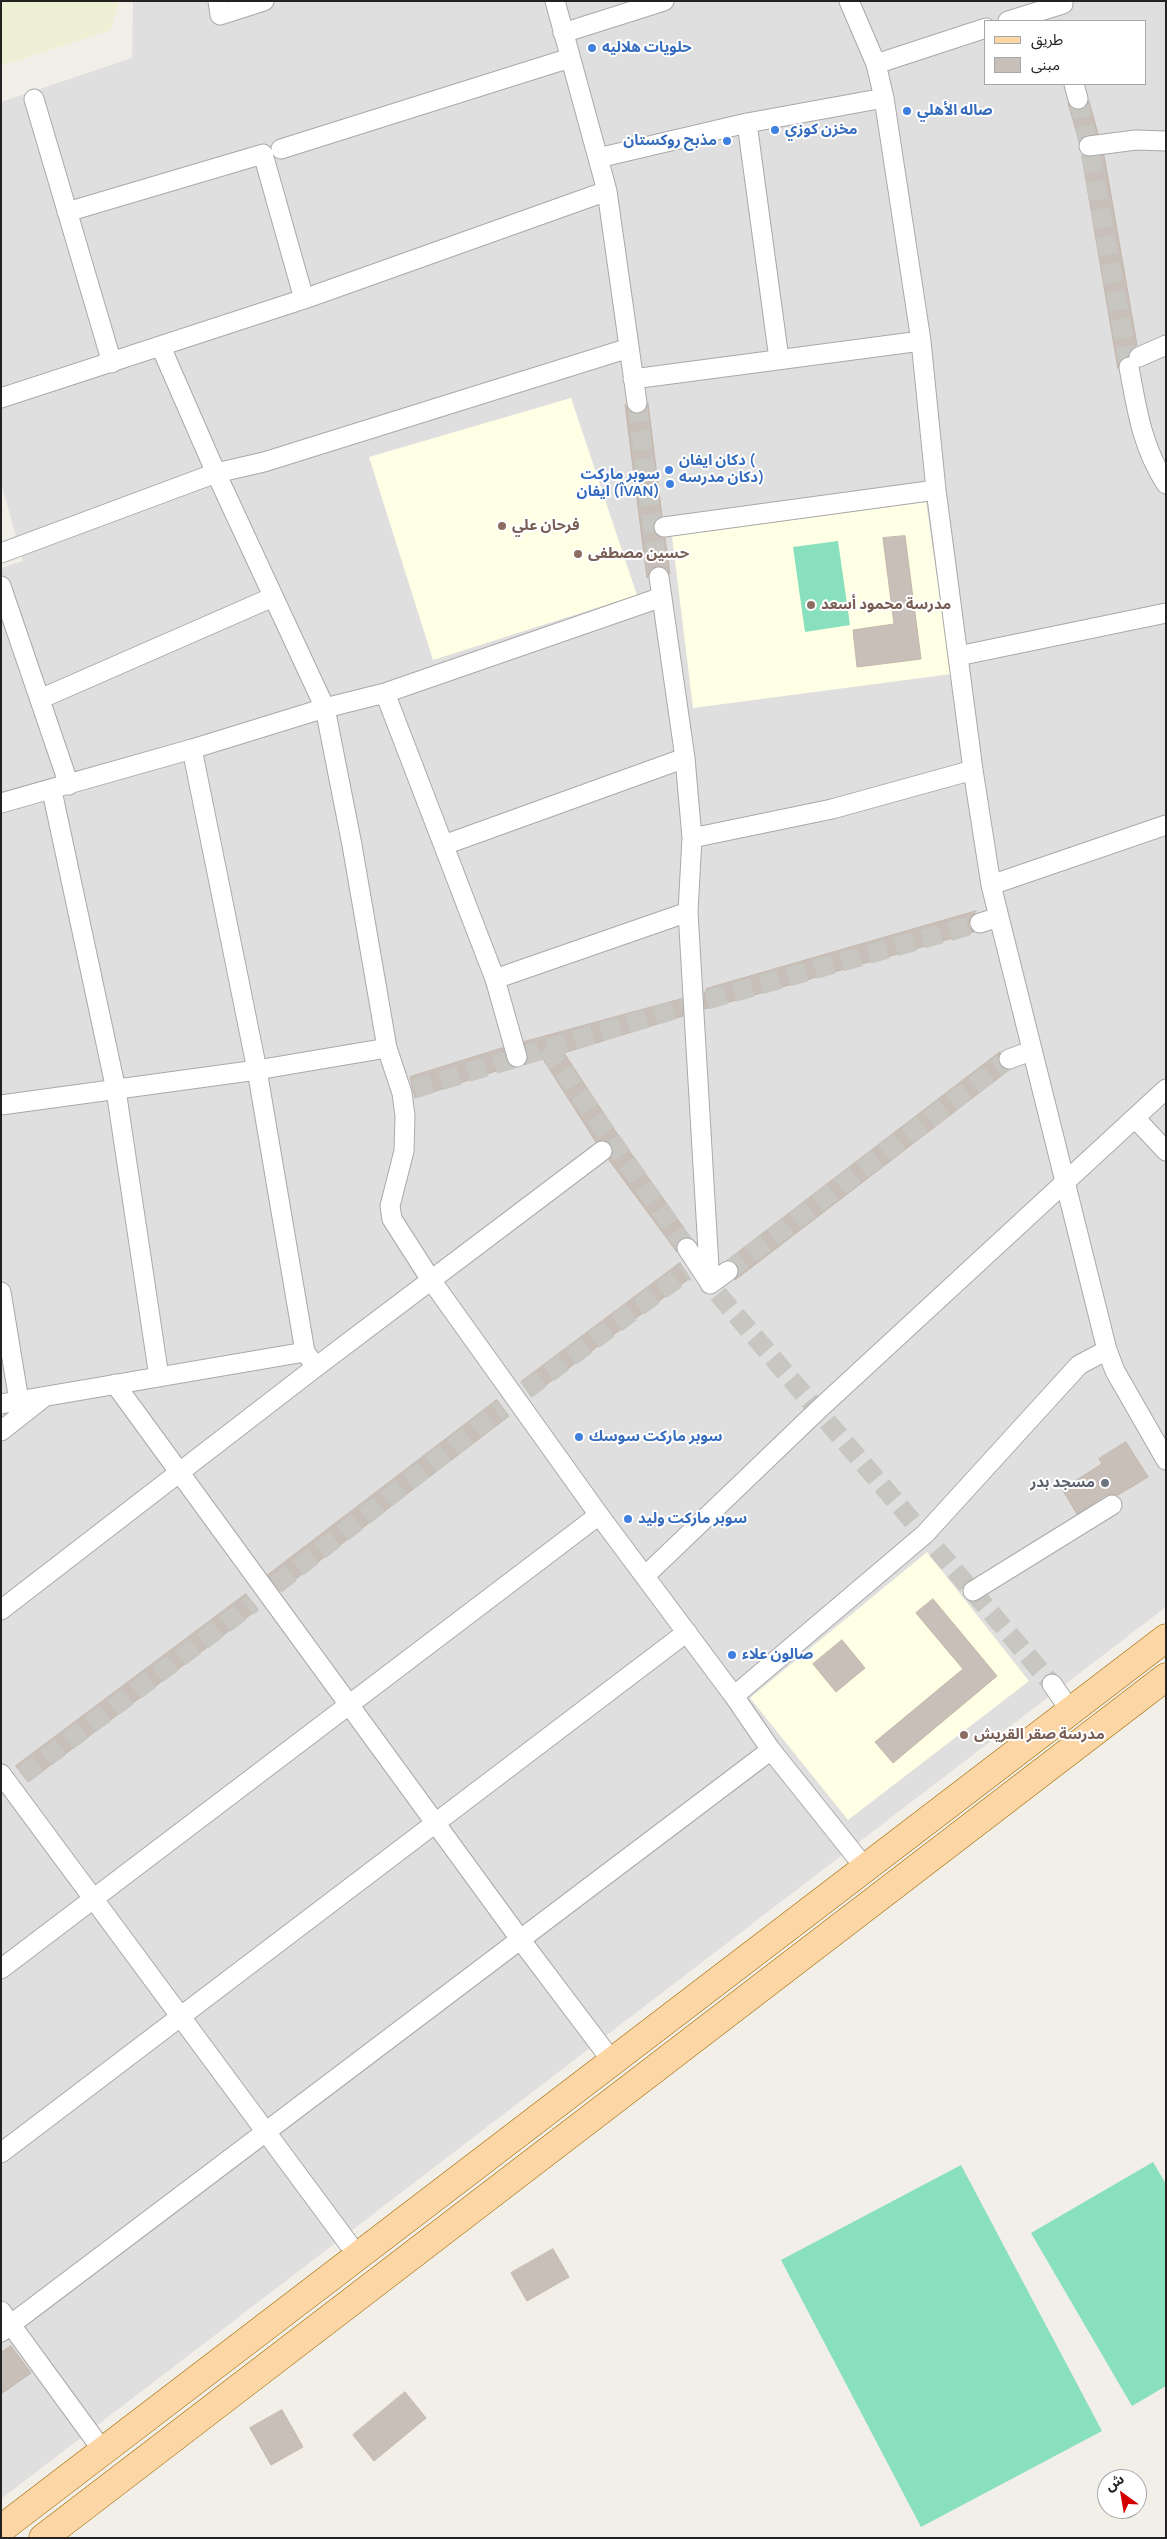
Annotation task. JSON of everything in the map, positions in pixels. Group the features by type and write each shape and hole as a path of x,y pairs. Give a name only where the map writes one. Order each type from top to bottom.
{"main road":[{"path":"1,2529 1166,1638"},
{"path":"43,2538 1166,1677"}],"street":[{"path":"218,1 220,15 264,1"},
{"path":"555,1 607,191 637,403"},
{"path":"563,34 664,1"},
{"path":"849,1 876,64 884,98 921,341 936,490 973,770 991,885 1107,1350 1115,1371 1166,1460"},
{"path":"1012,20 1056,8"},
{"path":"876,64 984,29"},
{"path":"281,148 570,58"},
{"path":"598,158 747,123 884,98"},
{"path":"34,99 112,363"},
{"path":"747,123 779,358"},
{"path":"1089,146 1136,140 1166,141"},
{"path":"67,212 263,154 304,299"},
{"path":"1,398 304,299 607,191"},
{"path":"633,379 779,358 921,341"},
{"path":"1166,345 1134,362 1140,430 1152,462 1166,484"},
{"path":"161,347 216,473 324,708 352,844 387,1048 408,1091 406,1136 390,1206 392,1218 431,1280 514,1399 734,1696 771,1750 866,1869"},
{"path":"1,553 216,473 264,462 630,348"},
{"path":"664,527 936,490"},
{"path":"659,577 684,758 692,838 688,912 696,1004 714,1289"},
{"path":"1,586 40,699 60,788 116,1090 159,1376"},
{"path":"40,699 273,597"},
{"path":"1,803 60,788 324,708 385,693 662,597"},
{"path":"958,656 1166,613"},
{"path":"385,693 495,979 518,1057"},
{"path":"192,749 257,1070 311,1359"},
{"path":"444,845 684,758"},
{"path":"692,838 832,809 973,770"},
{"path":"991,885 1166,825"},
{"path":"495,979 688,912"},
{"path":"980,923 999,917"},
{"path":"1,1105 257,1070 387,1048"},
{"path":"1009,1059 1031,1051"},
{"path":"645,1576 816,1411 1166,1089"},
{"path":"1136,1118 1166,1150"},
{"path":"1,1610 179,1474 311,1359 431,1280 602,1151"},
{"path":"690,1261 714,1289"},
{"path":"714,1289 728,1271"},
{"path":"1,1292 10,1402 159,1376 311,1359"},
{"path":"734,1696 925,1534 1080,1365 1107,1350"},
{"path":"115,1384 265,1593 612,2061"},
{"path":"1,1430 46,1396"},
{"path":"973,1591 1112,1505"},
{"path":"1,1969 599,1515"},
{"path":"1,2153 687,1632"},
{"path":"1052,1684 1070,1710"},
{"path":"103,2451 5,2322 266,2132 771,1750"},
{"path":"9,1781 357,2255"}],"shaded area":[{"path":"1,1 119,1 111,30 1,66"},
{"path":"133,1 1166,1 1166,1607 1,2499 1,568 23,561 1,483 1,102 132,58"},
{"name":"فرحان علي","path":"571,398 637,595 433,660 369,457"},
{"name":"مدرسة محمود أسعد","path":"926,502 951,674 693,708 672,536"},
{"path":"927,1552 1029,1681 848,1820 750,1698"}],"green space":[{"path":"838,541 850,625 805,632 793,547"},
{"path":"1153,2162 1166,2184 1166,2386 1132,2406 1031,2233"},
{"path":"961,2165 1102,2431 921,2527 781,2260"}],"building":[{"path":"1089,101 1098,134 1087,135 1079,141 1068,103 1075,110 1080,110 1086,107"},
{"path":"1082,155 1090,157 1104,155 1137,345 1130,350 1128,356 1121,359 1118,368"},
{"path":"648,403 662,516 657,518 653,528 655,534 665,538 670,574 664,567 657,566 652,568 647,578 625,404 628,410 638,414 644,412"},
{"path":"905,536 921,659 857,667 853,630 894,624 883,538"},
{"path":"976,911 969,921 969,927 974,932 705,1009 704,993 706,989"},
{"path":"682,999 683,1016 564,1053 620,1138 691,1238 680,1239 677,1243 677,1252 609,1160 612,1155 611,1145 606,1141 596,1142 541,1056 527,1061 524,1042"},
{"path":"503,1048 506,1060 511,1066 415,1098 410,1077"},
{"path":"1000,1052 999,1063 1002,1068 1009,1070 735,1280 739,1269 737,1264 728,1260"},
{"path":"680,1263 690,1278 531,1396 521,1382"},
{"path":"497,1400 509,1416 280,1591 268,1575"},
{"name":"مسجد بدر","path":"1126,1442 1148,1477 1118,1495 1106,1495 1077,1514 1062,1489 1102,1464 1099,1459"},
{"path":"246,1594 258,1609 28,1782 16,1766"},
{"path":"933,1599 997,1676 893,1763 875,1742 963,1669 916,1613"},
{"path":"842,1640 865,1668 836,1692 813,1664"},
{"path":"553,2249 569,2277 527,2301 511,2273"},
{"path":"11,2346 31,2373 1,2394 1,2353"},
{"path":"405,2392 426,2418 374,2461 353,2435"},
{"path":"282,2410 303,2447 271,2465 250,2428"}],"tunnel":[{"path":"1078,99 1089,146 1129,367"},
{"path":"637,403 659,577"},
{"path":"707,1000 980,923"},
{"path":"414,1089 687,1006"},
{"path":"547,1048 687,1248"},
{"path":"728,1271 1009,1059"},
{"path":"526,1390 686,1272"},
{"path":"718,1294 1052,1684"},
{"path":"276,1585 503,1408"},
{"path":"23,1775 253,1603"}],"place":[{"name":"حلويات هلاليه","path":"592,48"},
{"name":"صاله الأهلي","path":"907,111"},
{"name":"مخزن كوزي","path":"775,130"},
{"name":"مذبح روكستان","path":"727,141"},
{"name":"دكان ايفان ( دكان مدرسه)","path":"669,470"},
{"name":"سوبر ماركت ايفان (ÎVAN)","path":"670,484"},
{"name":"فرحان علي","path":"502,526"},
{"name":"حسين مصطفى","path":"578,554"},
{"name":"مدرسة محمود أسعد","path":"811,605"},
{"name":"سوبر ماركت سوسك","path":"579,1437"},
{"name":"مسجد بدر","path":"1105,1483"},
{"name":"سوبر ماركت وليد","path":"628,1519"},
{"name":"صالون علاء","path":"732,1655"},
{"name":"مدرسة صقر القريش","path":"964,1735"}]}
